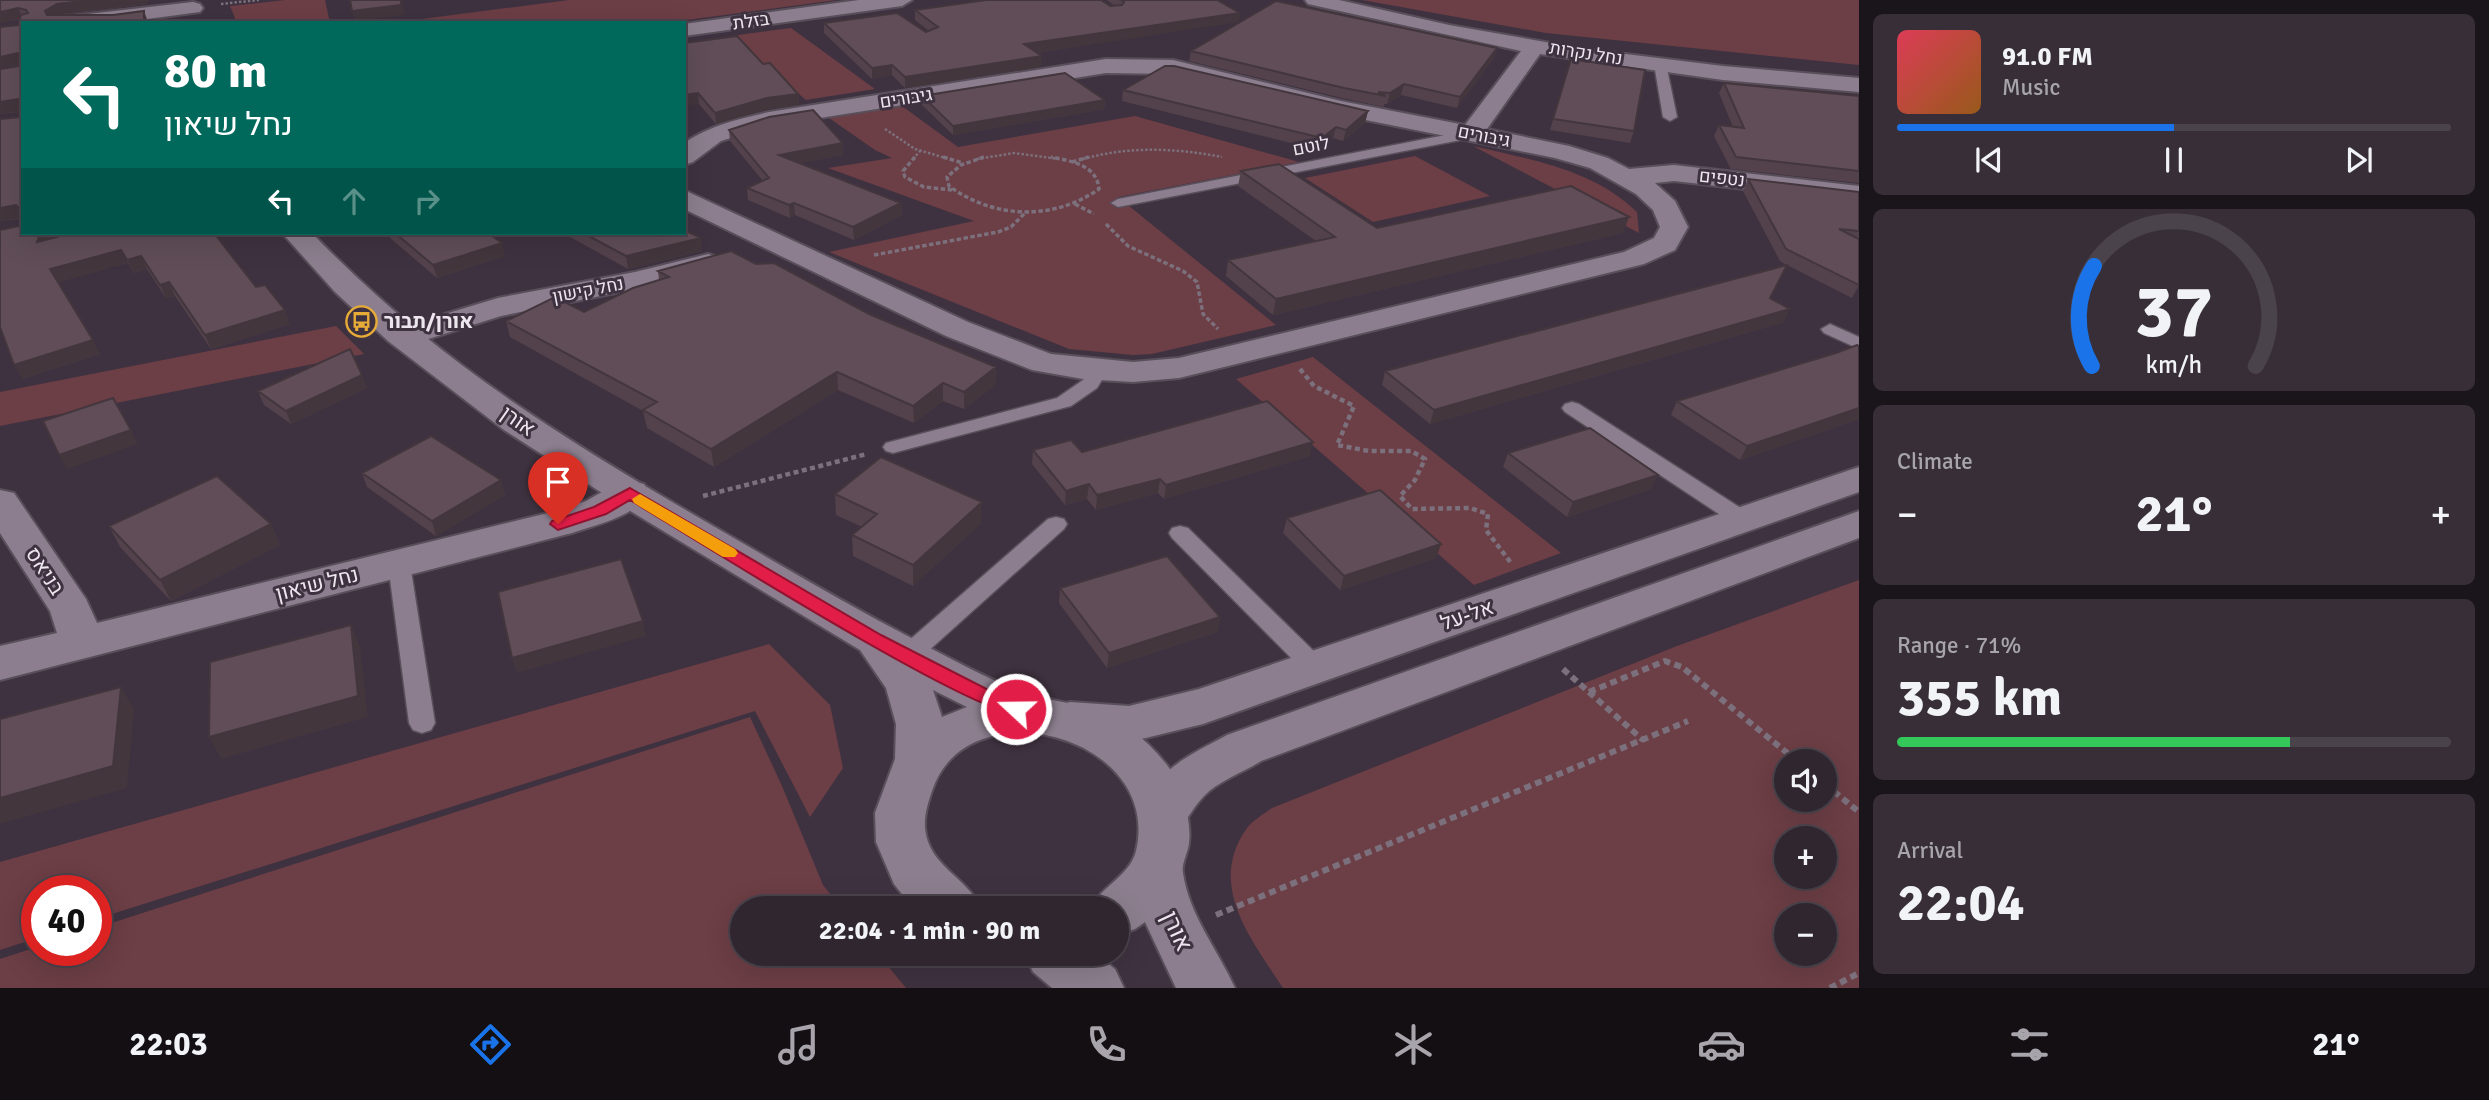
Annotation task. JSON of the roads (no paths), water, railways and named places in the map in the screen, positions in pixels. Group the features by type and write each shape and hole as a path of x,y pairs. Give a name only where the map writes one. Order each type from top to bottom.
{"street":[{"name":"נחל נקרות","path":"1315,0 1536,46 1660,64 1859,85"},
{"name":"בזלת","path":"686,30 881,3 901,8"},
{"path":"91,21 193,10"},
{"path":"1471,134 1536,46"},
{"name":"גיבורים","path":"686,155 694,146 721,131 769,119 1106,66 1152,65 1206,73 1341,108 1560,151 1599,163 1645,188 1665,207 1674,227 1665,244 1634,258 1179,368 1133,372 1044,363 1023,355 957,329 686,199"},
{"path":"686,133 709,138"},
{"name":"נטפים","path":"1628,177 1674,173 1859,194"},
{"name":"אורן","path":"298,235 358,298 403,337 525,426 642,500 891,648 998,704 1052,717"},
{"name":"נחל קישון","path":"403,337 459,317 511,304 653,277 773,242"},
{"name":"אל-על","path":"1052,717 1129,724 1169,716 1859,479"},
{"name":"נחל שיאון","path":"0,663 558,524 642,500"},
{"name":"בניאס","path":"0,502 71,610 82,643"},
{"path":"1164,813 1188,780 1244,748 1859,524"},
{"name":"אורן","path":"891,648 921,716 919,758"},
{"path":"936,896 911,865 898,827 902,791 919,758 948,733 971,722 998,715 1052,717 1097,731 1121,746 1140,765 1155,788 1164,813 1164,843 1156,872 1137,897 1129,903"},
{"name":"אורן","path":"1156,872 1176,932 1206,988"},
{"path":"1068,966 1095,988"}],"lane":[{"path":"1660,64 1670,117"},
{"name":"לוטם","path":"1118,203 1471,134"},
{"path":"1830,329 1859,344"},
{"path":"893,447 1064,402 1090,384 1099,370"},
{"path":"1572,408 1742,519"},
{"path":"891,648 1056,524"},
{"path":"1180,533 1315,667"},
{"path":"399,564 422,723"}],"place":[{"name":"אורן/תבור","path":"361,321"}]}
